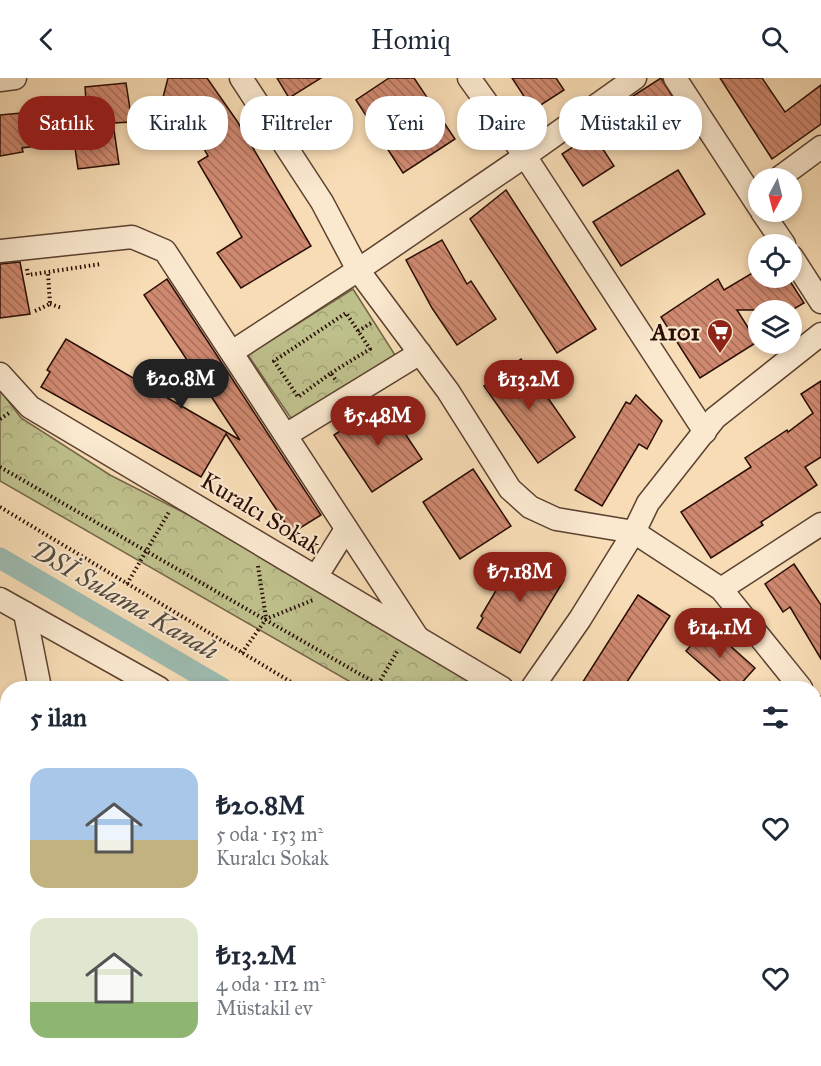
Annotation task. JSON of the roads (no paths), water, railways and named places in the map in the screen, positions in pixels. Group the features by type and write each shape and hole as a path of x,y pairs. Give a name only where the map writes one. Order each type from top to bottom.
{"street":[{"path":"0,80 15,78"},
{"path":"240,78 322,202 358,270 448,391 510,489 530,507 556,519 634,532 721,589 795,681"},
{"path":"469,78 525,156 705,432"},
{"path":"232,352 358,270 635,78"},
{"path":"675,78 748,187"},
{"path":"793,168 821,147"},
{"path":"0,251 46,244 132,237 165,250 412,633"},
{"path":"802,273 821,302"},
{"path":"537,681 580,619 634,532 648,503 716,417 821,334"},
{"path":"286,435 420,353"},
{"name":"Kuralcı Sokak","path":"0,374 30,407 491,681"},
{"path":"721,589 821,524"},
{"path":"316,577 346,529"},
{"path":"0,599 147,681"},
{"path":"26,613 39,681"}],"waterway":[{"name":"DSİ Sulama Kanalı","path":"0,558 210,681"}],"place":[{"name":"A101","path":"720,355"}]}
